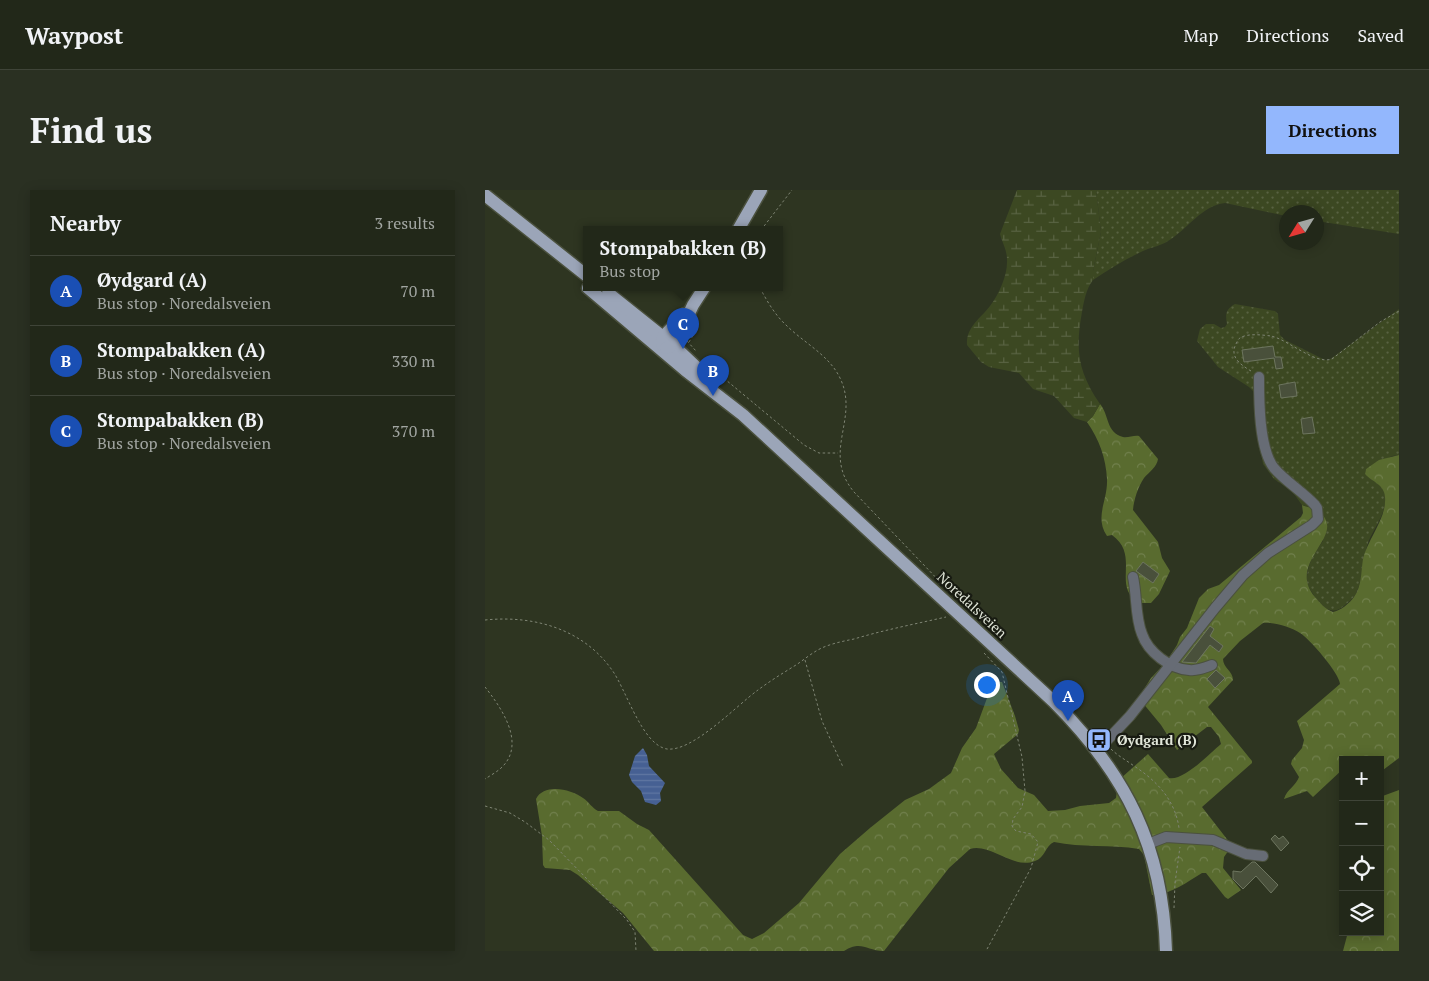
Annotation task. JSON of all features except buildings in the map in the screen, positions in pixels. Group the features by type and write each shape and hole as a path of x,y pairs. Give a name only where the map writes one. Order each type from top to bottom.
{"main road":[{"path":"740,226 761,190"},
{"path":"485,195 583,273"},
{"name":"Noredalsveien","path":"485,206 583,284"},
{"name":"Noredalsveien","path":"593,291 666,344"},
{"name":"Noredalsveien","path":"604,291 666,344 692,376 743,415 1081,729 1098,750 1128,798 1148,844 1163,903 1166,951"},
{"path":"666,344 702,291"}],"lane":[{"path":"1098,750 1125,722 1215,608 1243,576 1268,553 1312,525 1317,519 1317,508 1315,505 1275,468 1266,453 1259,400 1259,376"},
{"path":"1133,577 1142,634 1153,652 1170,664 1188,670 1212,666"},
{"path":"1148,844 1166,837 1213,840 1246,854 1263,856"}],"path":[{"path":"764,226 792,190"},
{"path":"717,372 804,445 819,453 839,453 847,405 841,380 829,362 784,324 773,311 762,291"},
{"path":"1259,376 1244,367 1235,358 1234,347 1239,338 1247,335 1272,336 1327,361 1399,311"},
{"path":"696,324 694,334 689,342 698,356"},
{"path":"485,620 536,621 565,631 585,642 601,656 614,672 654,742 668,749 678,748 693,742 757,690 826,646 881,631 949,616 956,611"},
{"path":"984,652 1002,672 1021,757 1025,791 1022,807 1013,819 1011,826 1016,831 1031,834 1038,842 1031,868 986,951"},
{"path":"804,659 822,721 843,768"},
{"path":"485,687 495,699 507,721 512,737 508,759 504,765 485,780"},
{"path":"485,806 510,814 525,822 549,840 627,920 635,932 636,951"}],"green space":[{"path":"1017,190 1096,190 1101,232 1093,280 1087,291 1083,308 1079,349 1083,371 1100,404 1087,422 1074,418 1054,396 1033,389 1019,373 989,367 981,362 967,345 971,328 990,306 1000,290 1004,278 1007,256 1000,234"},
{"path":"1096,190 1399,190 1399,234 1324,222 1324,205 1279,205 1279,215 1225,203 1216,205 1202,213 1165,243 1130,257 1093,280 1101,232"},
{"path":"1235,304 1275,311 1278,314 1280,335 1285,340 1325,360 1329,360 1399,309 1399,455 1392,456 1366,469 1365,474 1377,483 1384,492 1384,509 1367,546 1361,580 1356,593 1354,597 1339,609 1333,610 1323,606 1307,584 1311,561 1323,541 1309,507 1302,505 1292,491 1274,479 1263,464 1255,393 1218,367 1197,341 1200,329 1206,324 1214,324 1221,328 1225,327 1227,324 1227,312"},
{"path":"1100,404 1113,432 1123,437 1139,436 1158,459 1140,485 1135,497 1133,510 1158,542 1162,558 1170,571 1159,594 1151,603 1139,603 1131,596 1127,588 1125,552 1120,543 1112,535 1107,536 1103,529 1102,515 1107,487 1105,464 1095,435 1087,422"},
{"path":"1399,455 1399,758 1384,769 1384,756 1339,756 1339,773 1313,797 1307,791 1284,799 1299,777 1291,764 1302,748 1304,740 1297,721 1340,684 1339,679 1317,649 1304,636 1292,629 1277,624 1263,623 1240,641 1223,659 1233,680 1208,707 1252,763 1202,807 1230,843 1231,847 1224,857 1223,868 1241,890 1228,899 1206,873 1202,873 1173,890 1152,895 1144,855 1139,849 1054,842 1038,859 1027,863 1010,860 978,848 970,849 949,868 884,951 855,946 844,951 654,951 623,913 578,875 570,870 545,868 543,865 542,836 536,799 540,794 551,789 572,792 583,798 598,811 619,811 649,830 743,935 752,939 764,933 799,903 840,854 870,828 905,800 929,789 951,773 962,748 976,728 990,690 999,682 1002,682 1019,730 1018,734 994,754 1001,769 1018,788 1034,795 1048,811 1109,803 1116,798 1120,779 1148,754 1169,778 1182,775 1196,766 1221,744 1219,737 1211,727 1207,727 1177,750 1161,725 1142,702 1141,694 1177,645 1187,628 1199,598 1208,589 1219,585 1301,517 1303,513 1302,505 1316,510 1325,519 1327,528 1307,571 1308,584 1321,604 1333,612 1345,606 1359,588 1365,551 1385,505 1382,489 1365,474 1366,469 1379,460"},
{"path":"1399,790 1399,951 1343,951 1347,936 1384,936 1384,796"}],"water":[{"path":"643,748 647,755 649,766 665,783 660,793 661,801 656,805 645,802 641,791 632,782 629,775 635,756"}],"place":[{"name":"Stompabakken (B)","path":"683,349"},
{"name":"Stompabakken (A)","path":"713,396"},
{"name":"Øydgard (A)","path":"1068,721"},
{"name":"Øydgard (B)","path":"1099,740"}]}
